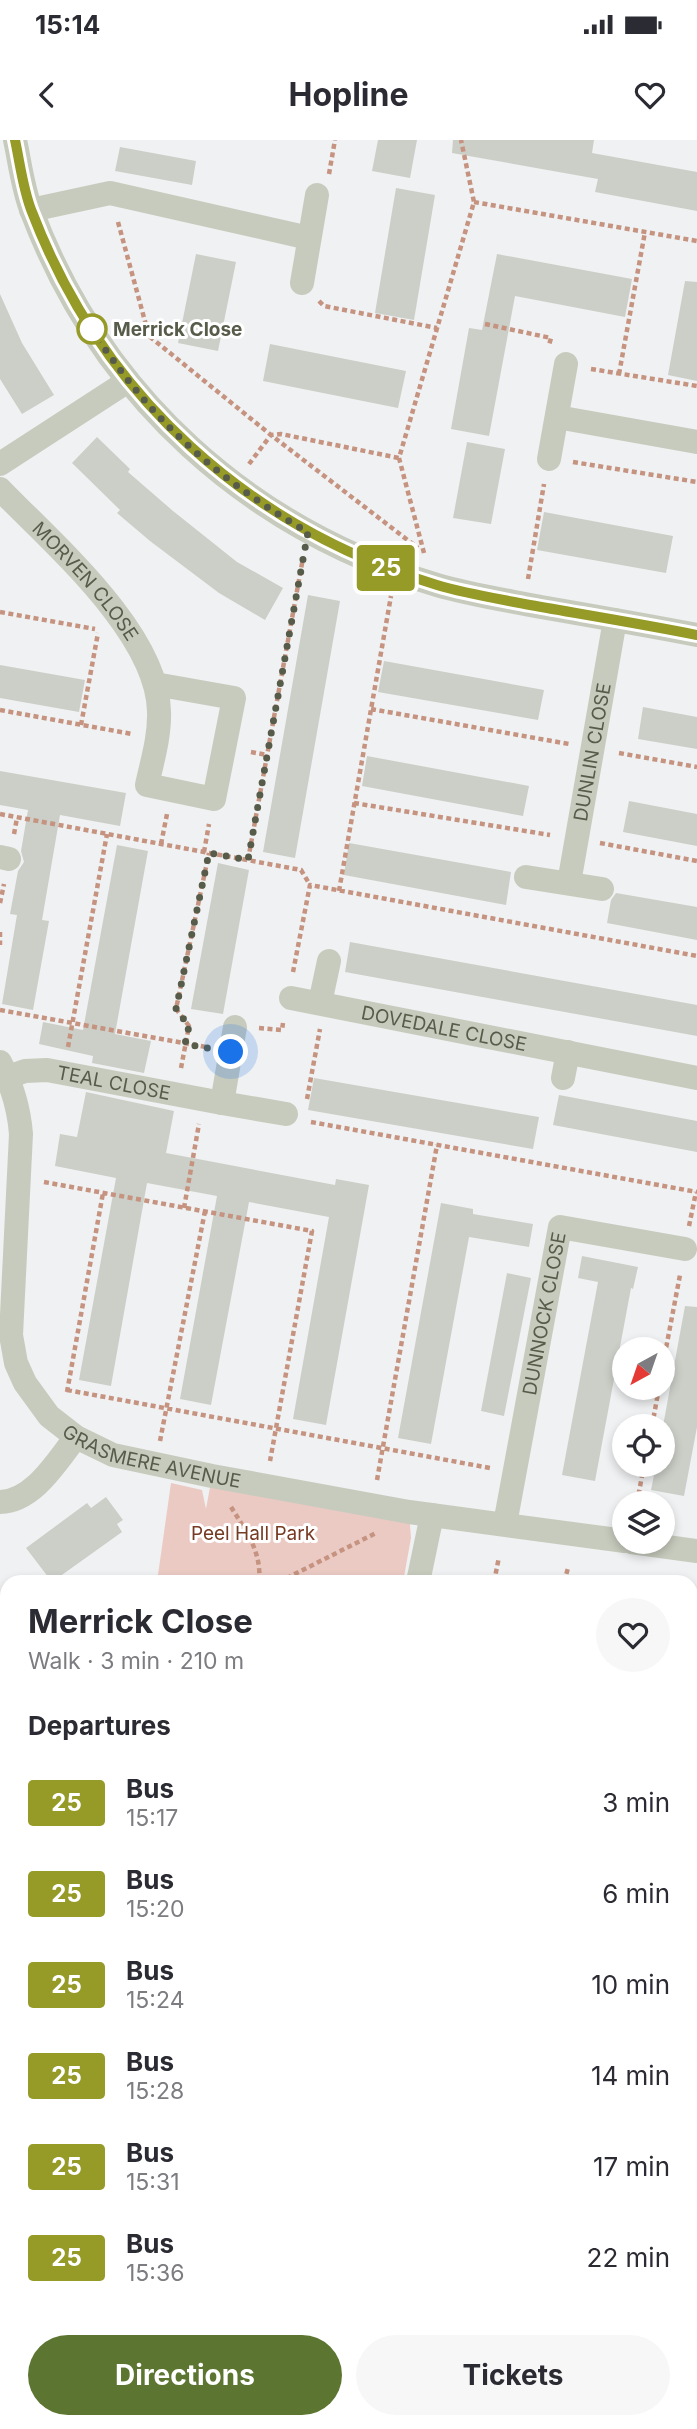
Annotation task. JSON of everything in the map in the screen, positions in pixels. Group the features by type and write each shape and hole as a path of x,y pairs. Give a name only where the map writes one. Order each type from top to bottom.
{"street":[{"path":"15,140 31,211 60,272 92,329 128,382 204,460 270,511 373,564 439,586 697,635"},
{"path":"31,211 110,193 309,238"},
{"path":"302,283 317,195"},
{"path":"549,458 566,364"},
{"path":"0,464 128,382"},
{"path":"557,417 697,442"},
{"name":"MORVEN CLOSE","path":"0,489 105,597 121,618 140,652 155,684 159,711 148,785 214,799 234,698 155,684"},
{"name":"DUNLIN CLOSE","path":"569,883 615,620"},
{"path":"526,877 602,889"},
{"path":"320,1003 329,961"},
{"name":"DOVEDALE CLOSE","path":"291,998 697,1078"},
{"path":"213,1101 231,1052 235,1027"},
{"path":"564,1078 568,1052"},
{"name":"TEAL CLOSE","path":"4,1069 38,1069 286,1114"},
{"name":"GRASMERE AVENUE","path":"4,1069 19,1113 21,1134 8,1367 25,1383 39,1404 68,1432 113,1455 212,1476 420,1514 612,1539"},
{"name":"DUNNOCK CLOSE","path":"505,1524 560,1227 685,1249"},
{"path":"0,1502 21,1497 35,1486 68,1432"},
{"path":"418,1575 420,1514"},
{"path":"675,1548 697,1551"}],"path":[{"path":"439,586 424,552 399,458 474,202 461,140"},
{"path":"110,193 149,336 271,435 424,552"},
{"path":"474,202 697,241"},
{"path":"619,374 645,232"},
{"path":"302,283 324,306 437,328"},
{"path":"234,484 271,435 281,434 399,458"},
{"path":"523,603 549,458 697,482"},
{"path":"248,860 308,532"},
{"path":"339,891 395,571"},
{"path":"82,725 105,597"},
{"path":"0,612 99,629"},
{"path":"371,709 697,767"},
{"path":"0,710 156,739"},
{"path":"354,803 697,861"},
{"path":"0,814 301,870 310,885"},
{"path":"63,1073 107,834"},
{"path":"176,1094 189,1026 176,1009 209,853"},
{"path":"0,932 0,945"},
{"path":"0,1010 231,1052"},
{"path":"184,1208 213,1101"},
{"path":"372,1505 437,1145"},
{"path":"17,1177 312,1231 266,1486"},
{"path":"68,1432 67,1391 103,1193"},
{"path":"155,1464 205,1211"},
{"path":"67,1391 514,1472"},
{"path":"212,1476 256,1548 260,1575"},
{"path":"294,1575 420,1514"},
{"path":"495,1575 499,1557"},
{"path":"566,1575 568,1567"}],"green space":[{"name":"Peel Hall Park","path":"212,1476 409,1512 411,1538 404,1575 158,1575 171,1483 202,1490 206,1509"}],"building":[{"path":"378,140 417,140 410,178 372,171"},
{"path":"453,140 594,140 592,153 697,172 697,211 595,192 598,179 452,153"},
{"path":"120,147 196,161 192,185 115,171"},
{"path":"396,188 435,195 414,320 375,313"},
{"path":"196,254 236,262 218,351 178,343"},
{"path":"497,254 632,279 625,317 515,296 489,436 451,429 469,328 482,330"},
{"path":"685,281 697,282 697,381 668,375"},
{"path":"0,294 22,343 54,395 22,414 0,379"},
{"path":"270,344 406,371 398,408 263,381"},
{"path":"97,437 130,469 128,472 173,511 237,562 283,588 265,620 219,593 117,513 120,510 72,463"},
{"path":"467,442 505,449 491,524 453,518"},
{"path":"544,512 673,536 666,573 537,550"},
{"path":"308,595 340,601 295,858 263,852"},
{"path":"384,661 544,690 538,720 378,692"},
{"path":"0,665 85,680 79,712 0,698"},
{"path":"643,707 697,717 697,749 638,739"},
{"path":"367,756 529,786 523,816 362,786"},
{"path":"0,771 126,793 120,826 60,815 42,920 49,921 33,1010 2,1004 17,915 10,914 18,871 24,862 21,851 28,810 0,805"},
{"path":"629,801 697,814 697,846 623,832"},
{"path":"349,843 511,872 506,905 344,875"},
{"path":"117,845 148,851 115,1034 151,1041 144,1073 92,1063 93,1056 39,1044 43,1022 83,1030"},
{"path":"218,863 249,870 223,1014 191,1009"},
{"path":"616,893 697,907 697,940 607,923 611,900"},
{"path":"350,942 697,1005 697,1036 345,972"},
{"path":"314,1078 539,1117 533,1149 308,1110"},
{"path":"86,1092 174,1111 166,1153 335,1185 336,1179 369,1185 326,1425 293,1419 329,1217 249,1202 211,1405 180,1399 217,1196 147,1183 111,1386 79,1380 116,1178 55,1166 60,1134 77,1137"},
{"path":"559,1095 697,1121 697,1152 553,1125"},
{"path":"441,1203 473,1209 473,1214 533,1224 529,1247 469,1237 431,1444 398,1438"},
{"path":"582,1256 638,1267 633,1289 631,1288 622,1337 612,1337 612,1390 595,1481 562,1475 598,1282 578,1278"},
{"path":"507,1273 531,1278 504,1416 481,1411"},
{"path":"685,1306 697,1307 697,1427 684,1496 675,1494 675,1491 651,1490 654,1477 675,1477 675,1414 665,1414 668,1400 676,1400 676,1355"},
{"path":"106,1497 123,1520 117,1524 122,1532 62,1575 47,1575 26,1548 87,1503 91,1508"}],"bus line":[{"name":"25","path":"15,140 31,211 60,272 92,329 128,382 204,460 270,511 373,564 439,586 697,635"}],"place":[{"name":"Merrick Close","path":"92,329"}],"route":[{"path":"92,329 128,382 204,460 270,511 308,532 248,860 209,853 176,1009 189,1026 185,1044 231,1052"}]}
